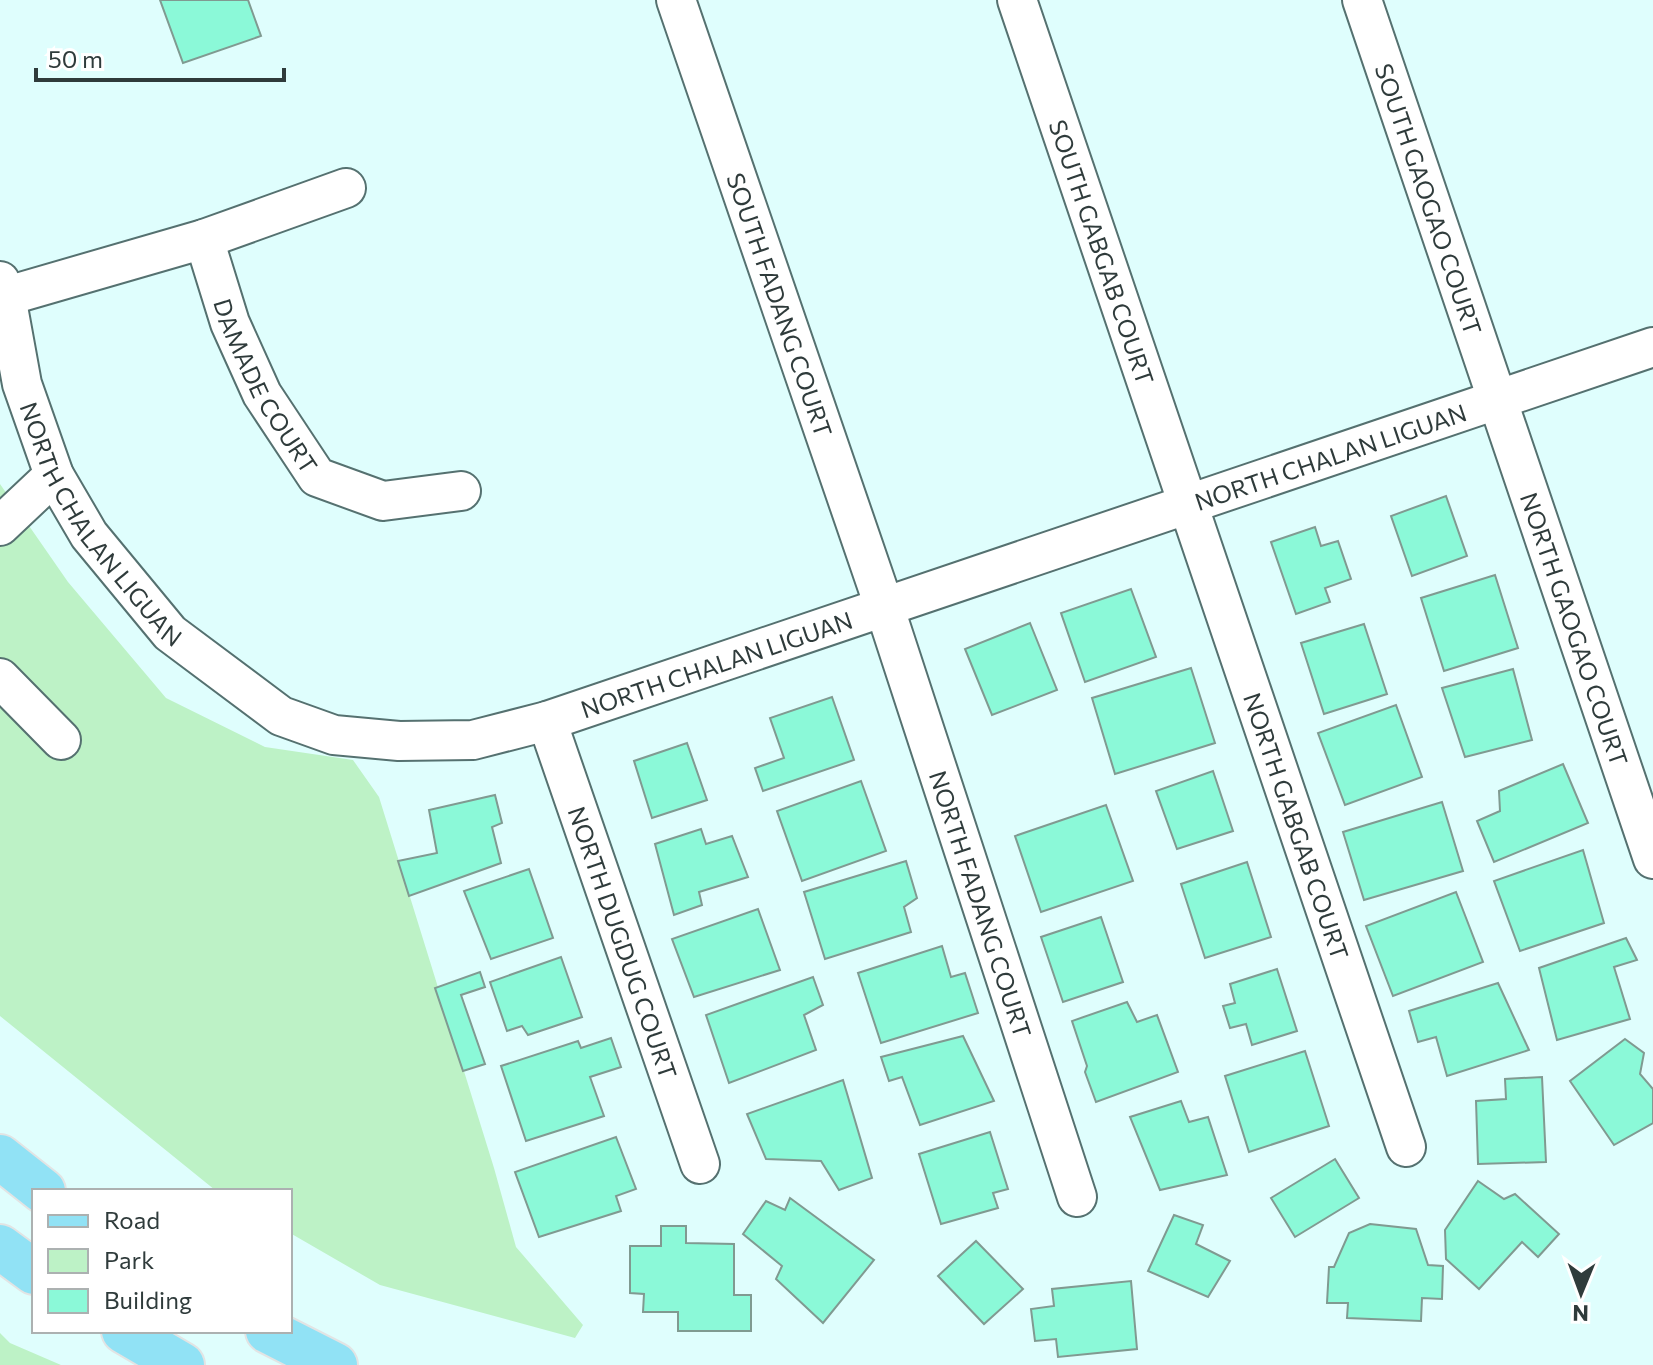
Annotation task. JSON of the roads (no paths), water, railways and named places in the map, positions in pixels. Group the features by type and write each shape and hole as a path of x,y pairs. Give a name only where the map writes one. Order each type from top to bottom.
{"main road":[{"path":"0,1157 40,1189"},
{"path":"0,1247 32,1271"},
{"path":"127,1333 182,1365"},
{"path":"272,1333 335,1365"}],"street":[{"name":"SOUTH FADANG COURT","path":"676,0 885,609"},
{"name":"SOUTH GABGAB COURT","path":"1017,0 1188,504"},
{"name":"SOUTH GAOGAO COURT","path":"1362,0 1496,400"},
{"path":"2,292 204,239 346,188"},
{"name":"DAMADE COURT","path":"204,239 230,323 262,394 317,477 383,501 461,491"},
{"name":"NORTH CHALAN LIGUAN","path":"2,292 22,384 54,475 89,535 170,633 281,716 334,735 399,741 473,740 547,721 1653,347"},
{"name":"NORTH GAOGAO COURT","path":"1496,400 1653,859"},
{"path":"0,526 54,475"},
{"name":"NORTH GABGAB COURT","path":"1188,504 1406,1147"},
{"name":"NORTH FADANG COURT","path":"885,609 1077,1197"},
{"path":"0,678 61,740"},
{"name":"NORTH DUGDUG COURT","path":"547,721 700,1164"}]}
